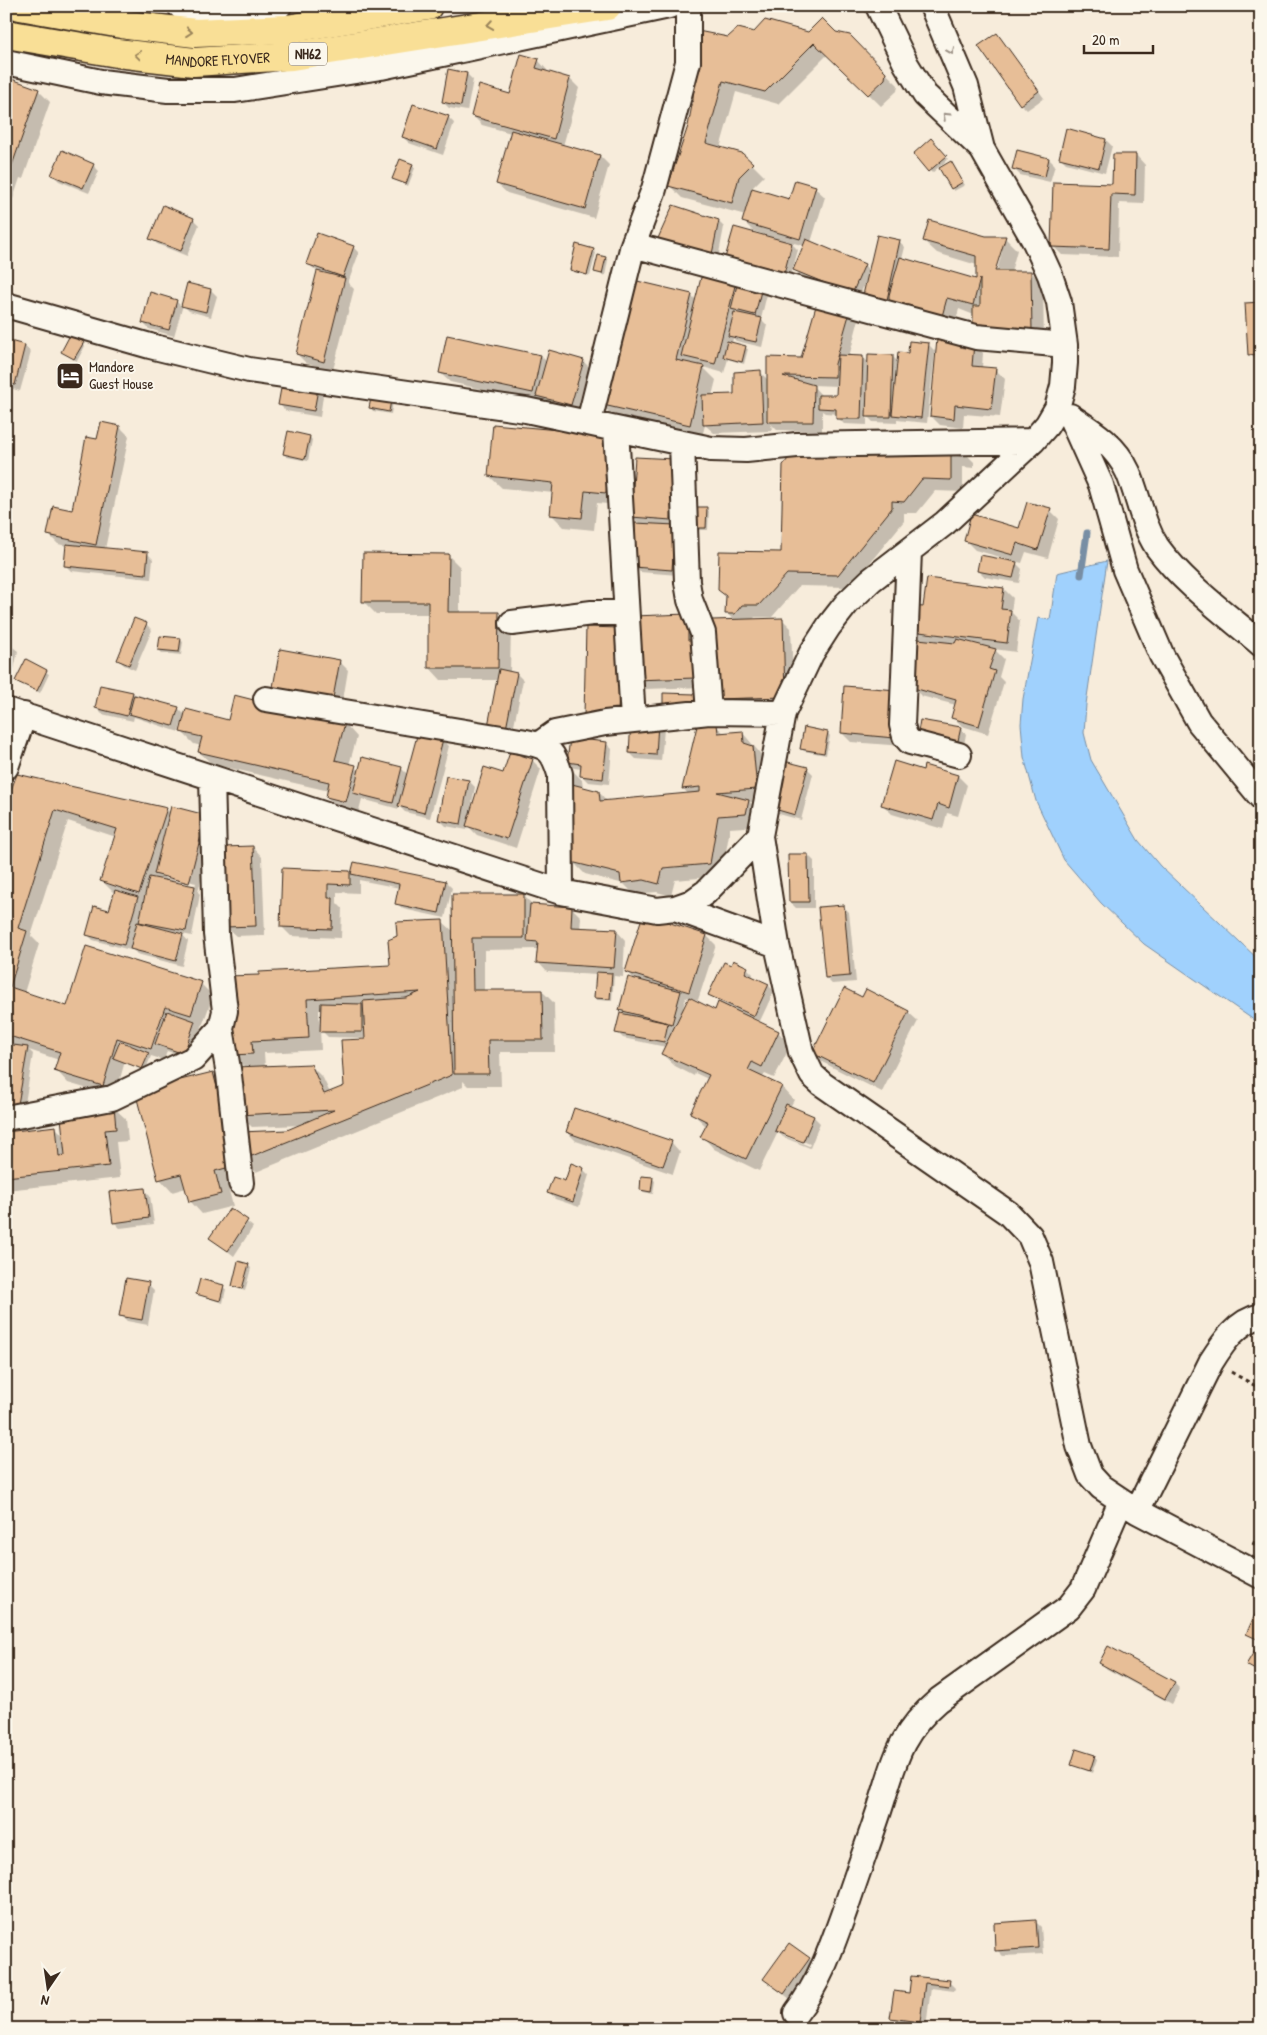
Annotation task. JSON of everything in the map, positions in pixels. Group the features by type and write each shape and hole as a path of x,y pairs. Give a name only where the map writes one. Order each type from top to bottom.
{"highway":[{"name":"MANDORE FLYOVER","path":"20,6 127,25 195,33 287,29 428,6"},
{"name":"MANDORE FLYOVER","path":"6,34 117,53 194,62 292,56 608,6"}],"street":[{"path":"180,6 186,12 207,16 279,6"},
{"path":"6,62 101,82 168,90 235,90 381,67 669,6"},
{"path":"589,422 633,245 654,189 688,62 688,6"},
{"path":"878,6 906,64 925,95 982,149"},
{"path":"937,10 966,86 982,149 1035,242 1050,275 1059,302 1065,345 1064,412 1101,485 1124,570 1162,656 1199,722 1261,797"},
{"path":"633,245 976,337 1065,345"},
{"path":"6,305 150,346 249,370 466,400 589,422 711,449 746,450 797,445 1033,441"},
{"path":"1064,412 1047,425 1033,441 945,523 871,580 841,611 811,654 783,713 760,836 777,945 801,1052 812,1075 822,1084 1008,1214 1030,1236 1040,1262 1083,1461 1090,1475 1101,1487 1129,1506 1261,1576"},
{"path":"1064,412 1106,442 1119,456 1128,472 1145,525 1157,547 1173,566 1261,644"},
{"path":"616,429 625,613 633,720"},
{"path":"682,443 687,582 690,600 703,633 709,712"},
{"path":"910,551 902,725 905,736 910,742 960,755"},
{"path":"512,623 592,613 625,613"},
{"path":"266,699 538,745 548,749 555,756 560,774 561,892"},
{"path":"6,767 15,712 561,892 637,908 657,910 676,908 692,902 706,892 760,836"},
{"path":"538,745 555,734 605,723 709,712 783,713"},
{"path":"212,778 216,934 225,1011 221,1028 229,1075 241,1183"},
{"path":"676,908 777,945"},
{"path":"6,1118 112,1098 194,1059 221,1028"},
{"path":"796,2013 808,1997 832,1948 879,1811 892,1764 907,1733 920,1716 939,1700 1069,1607 1083,1588 1224,1342 1238,1328 1261,1316"}],"path":[{"path":"1211,1362 1261,1389"}],"water":[{"path":"1107,561 1086,704 1084,733 1091,760 1138,840 1160,866 1261,962 1261,1025 1144,944 1101,903 1064,860 1036,801 1024,757 1021,724 1023,699 1038,618 1050,620 1057,573"}],"building":[{"path":"822,18 836,32 850,35 886,72 885,79 868,95 814,43 765,92 723,81 706,143 742,153 753,163 739,177 732,203 668,186 688,126 693,100 693,30 728,37 738,28 754,32 765,20 808,32"},
{"path":"997,33 1039,91 1020,105 978,46"},
{"path":"521,54 539,59 536,68 570,78 554,139 471,116 479,85 510,94"},
{"path":"448,69 467,73 461,106 442,102"},
{"path":"6,77 39,89 11,168 7,166 6,170"},
{"path":"413,104 449,116 437,149 402,137"},
{"path":"1066,128 1106,139 1099,168 1059,158"},
{"path":"511,130 600,155 585,209 496,184"},
{"path":"931,138 947,156 928,172 913,154"},
{"path":"62,150 94,164 83,188 51,175"},
{"path":"1017,150 1049,158 1045,177 1012,169"},
{"path":"1113,154 1136,154 1135,195 1111,194 1109,249 1051,247 1053,182 1112,184"},
{"path":"400,159 413,164 406,184 392,179"},
{"path":"951,161 963,182 951,189 939,168"},
{"path":"795,180 816,186 800,239 742,222 752,188 789,199"},
{"path":"163,205 194,218 181,251 149,239"},
{"path":"673,205 719,220 711,259 655,245"},
{"path":"929,220 986,236 1006,236 995,271 1031,271 1032,331 973,331 973,306 980,306 980,279 973,305 947,298 941,320 889,306 889,295 900,257 976,279 976,256 923,241"},
{"path":"734,227 792,243 784,274 725,258"},
{"path":"317,233 354,246 343,277 306,264"},
{"path":"877,235 900,240 887,300 863,295"},
{"path":"806,239 865,264 852,294 793,270"},
{"path":"576,244 594,249 587,275 570,270"},
{"path":"598,255 606,257 602,274 594,272"},
{"path":"704,266 738,274 715,364 681,356"},
{"path":"317,271 345,278 324,362 296,354"},
{"path":"739,277 763,283 755,315 731,309"},
{"path":"633,280 692,294 676,360 704,366 690,425 599,404"},
{"path":"187,283 211,289 206,312 181,306"},
{"path":"150,292 177,300 169,330 142,323"},
{"path":"818,299 851,308 835,364 835,377 783,376 814,385 813,422 769,422 767,421 767,357 801,358"},
{"path":"1261,302 1261,354 1248,355 1245,303"},
{"path":"734,312 762,318 756,342 728,336"},
{"path":"70,335 84,342 74,359 61,352"},
{"path":"447,335 541,355 533,393 439,373"},
{"path":"937,339 974,343 972,366 996,368 991,409 955,405 954,419 930,416"},
{"path":"6,340 25,345 15,385 6,383"},
{"path":"727,341 746,346 742,362 723,357"},
{"path":"909,341 929,343 921,418 892,415 898,352 908,353"},
{"path":"549,350 584,360 571,405 536,396"},
{"path":"868,354 893,355 891,417 866,417"},
{"path":"838,355 863,356 861,419 836,419 836,409 818,408 818,395 836,395"},
{"path":"761,370 763,422 703,425 702,395 734,394 734,372"},
{"path":"282,383 318,389 314,411 278,405"},
{"path":"374,383 393,387 389,412 369,408"},
{"path":"101,422 120,426 96,545 47,535 53,506 72,510 86,437 97,439"},
{"path":"493,424 612,435 606,493 585,491 582,518 550,515 553,483 488,476"},
{"path":"288,431 310,436 305,459 283,454"},
{"path":"962,448 963,456 951,455 951,480 922,479 904,502 892,501 892,508 838,575 787,574 759,605 742,605 735,614 725,614 726,596 718,590 719,551 781,552 783,465 794,452"},
{"path":"635,457 675,459 671,520 631,517"},
{"path":"1027,502 1051,508 1038,550 1017,543 1013,555 964,541 971,514 1019,528"},
{"path":"694,507 707,507 706,528 694,528"},
{"path":"635,523 675,525 672,570 633,567"},
{"path":"66,544 148,552 146,574 64,566"},
{"path":"363,553 449,554 448,612 499,612 498,668 428,668 428,602 362,602"},
{"path":"980,555 1017,562 1013,578 977,571"},
{"path":"927,578 1004,588 1001,609 1011,610 1007,643 911,631 914,606 923,607"},
{"path":"688,614 688,640 694,640 695,678 635,680 633,616"},
{"path":"134,618 147,623 129,665 117,660"},
{"path":"783,618 785,697 715,699 712,620"},
{"path":"586,627 620,628 618,717 584,716"},
{"path":"160,636 181,638 179,652 158,650"},
{"path":"918,639 955,643 957,639 996,649 989,669 995,671 979,726 951,718 956,700 910,687"},
{"path":"280,649 340,660 331,709 271,698"},
{"path":"26,659 47,670 37,691 15,681"},
{"path":"499,669 517,673 506,729 488,726"},
{"path":"100,685 133,692 127,716 95,708"},
{"path":"844,686 898,690 894,738 841,733"},
{"path":"663,693 695,694 694,711 637,709 637,705 663,706"},
{"path":"134,695 179,707 173,726 129,714"},
{"path":"234,695 345,723 335,760 356,765 346,802 326,797 329,782 198,752 202,737 180,732 186,709 228,720"},
{"path":"920,720 961,727 957,745 917,738"},
{"path":"631,721 658,723 656,755 629,753"},
{"path":"717,724 718,733 743,731 744,743 753,746 757,789 717,792 749,800 746,814 718,816 710,864 663,868 659,884 644,880 621,883 620,874 571,862 563,767 570,766 572,784 599,791 600,801 700,792 700,787 682,789 697,726"},
{"path":"804,727 828,732 824,753 800,749"},
{"path":"418,732 443,739 424,813 398,806"},
{"path":"570,738 607,742 603,779 580,776 581,764 567,762"},
{"path":"510,752 533,759 507,839 466,826 484,767 503,773"},
{"path":"362,757 402,767 393,803 353,793"},
{"path":"784,761 808,767 795,815 771,808"},
{"path":"894,761 923,770 924,765 958,775 949,808 938,804 933,820 881,805"},
{"path":"17,774 167,808 139,894 100,881 117,829 55,810 18,928 27,931 10,987 67,1006 86,946 202,982 191,1015 165,1007 151,1049 117,1038 103,1086 54,1071 60,1052 6,1035 6,803"},
{"path":"446,776 469,780 461,824 438,820"},
{"path":"171,806 206,815 189,883 154,874"},
{"path":"253,846 256,926 225,927 223,847"},
{"path":"788,854 808,854 809,902 789,902"},
{"path":"354,862 446,881 439,913 395,904 399,884 351,874"},
{"path":"282,868 350,871 350,885 328,884 328,898 333,898 332,929 280,927"},
{"path":"149,877 195,886 186,931 139,922"},
{"path":"115,890 138,897 124,945 86,935 94,906 109,910"},
{"path":"452,894 524,894 524,938 472,938 473,990 542,990 543,1040 488,1040 489,1074 454,1074"},
{"path":"530,904 572,907 571,927 617,929 614,968 536,963 538,942 527,941"},
{"path":"844,905 850,976 825,978 818,907"},
{"path":"643,914 707,935 689,992 625,972"},
{"path":"443,920 452,1075 242,1160 241,1132 287,1130 334,1110 238,1115 235,1067 311,1064 324,1094 344,1086 341,1040 365,1039 363,1001 406,998 420,992 307,999 309,1038 252,1041 253,1054 231,1055 227,976 259,975 259,972 390,965 388,940 397,936 396,922"},
{"path":"137,922 183,934 176,961 130,949"},
{"path":"733,960 748,967 745,973 769,984 754,1016 708,995 724,962 731,965"},
{"path":"596,972 612,973 610,999 594,998"},
{"path":"628,977 681,991 672,1024 619,1010"},
{"path":"844,988 862,997 866,989 909,1011 873,1083 812,1053"},
{"path":"689,997 715,1010 718,1002 779,1031 762,1067 752,1062 748,1070 782,1086 746,1159 700,1137 708,1122 690,1113 709,1075 661,1054"},
{"path":"321,1003 362,1004 362,1032 320,1032"},
{"path":"167,1011 195,1021 184,1054 155,1044"},
{"path":"620,1013 668,1023 664,1042 615,1033"},
{"path":"120,1041 149,1053 142,1069 113,1058"},
{"path":"6,1044 28,1047 17,1110 6,1108"},
{"path":"213,1072 237,1165 215,1171 221,1194 189,1202 181,1174 158,1180 135,1091"},
{"path":"786,1104 814,1116 803,1142 775,1131"},
{"path":"114,1105 116,1129 105,1130 109,1166 6,1177 6,1132 56,1126 59,1156 65,1155 60,1109"},
{"path":"574,1108 672,1141 663,1166 566,1132"},
{"path":"571,1163 584,1168 573,1202 547,1193 553,1177 565,1181"},
{"path":"641,1176 653,1177 651,1192 640,1190"},
{"path":"145,1188 149,1218 113,1223 109,1192"},
{"path":"230,1208 248,1220 228,1251 209,1238"},
{"path":"238,1261 249,1264 242,1289 232,1286"},
{"path":"126,1278 149,1282 142,1320 119,1316"},
{"path":"200,1279 224,1285 220,1301 196,1294"},
{"path":"1259,1606 1261,1636 1259,1640 1246,1634"},
{"path":"1261,1640 1261,1673 1246,1665"},
{"path":"1108,1646 1175,1682 1165,1699 1099,1663"},
{"path":"1076,1749 1095,1755 1090,1771 1071,1765"},
{"path":"1036,1920 1038,1948 995,1951 994,1923"},
{"path":"789,1943 810,1958 784,1994 763,1979"},
{"path":"911,1976 950,1980 949,1986 925,1983 920,2022 890,2018 894,1991 909,1993"}],"waterway":[{"path":"1081,575 1087,533"}],"place":[{"name":"Mandore Guest House","path":"70,376"}]}
